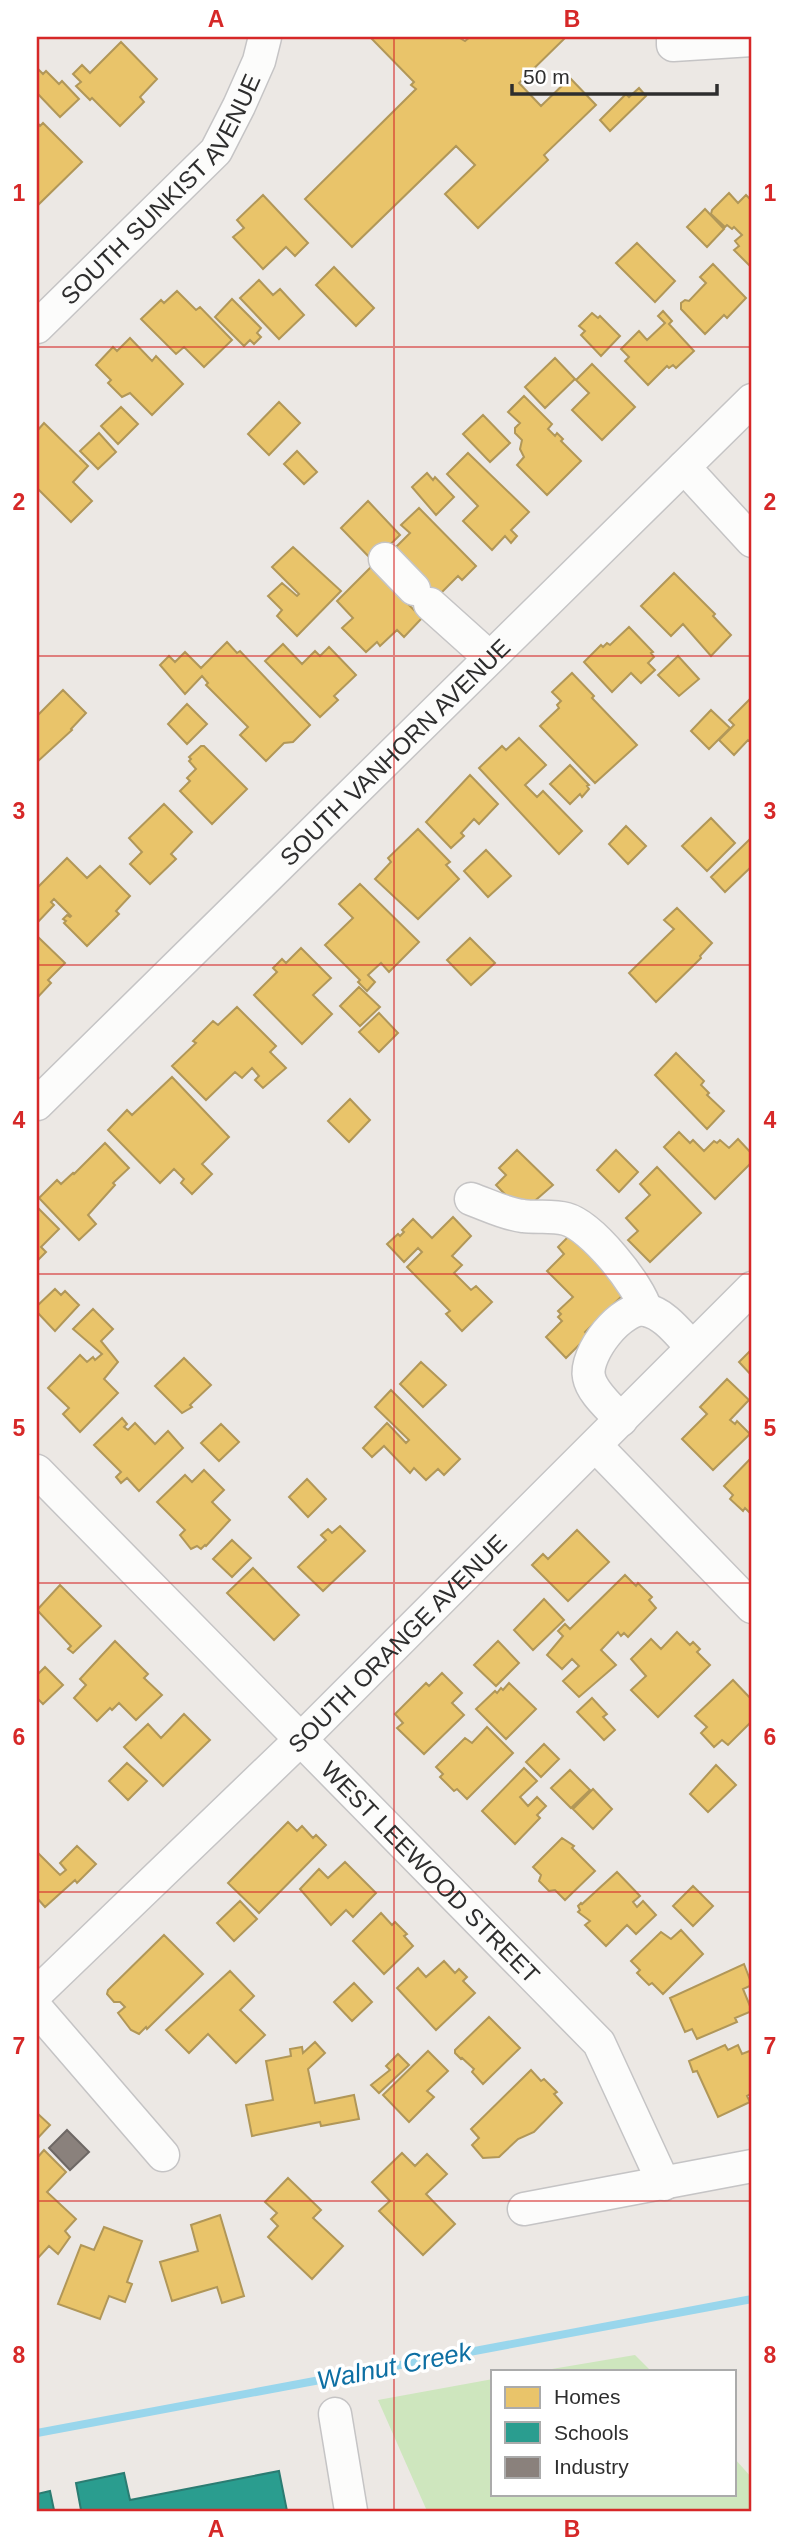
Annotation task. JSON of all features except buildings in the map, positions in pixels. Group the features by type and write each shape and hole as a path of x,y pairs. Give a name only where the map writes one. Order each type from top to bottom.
{"street":[{"name":"SOUTH SUNKIST AVENUE","path":"37,327 216,151 239,106 265,37"},
{"path":"673,37 673,44 752,40"},
{"name":"SOUTH VANHORN AVENUE","path":"37,1104 752,400"},
{"path":"684,467 752,541"},
{"path":"386,559 489,657"},
{"path":"471,1199 510,1214 564,1219 581,1226 629,1277 646,1310"},
{"name":"SOUTH ORANGE AVENUE","path":"37,1993 302,1738 752,1288"},
{"path":"621,1420 592,1386 589,1377 590,1359 622,1318 633,1311 646,1310 663,1318 692,1346"},
{"path":"596,1446 752,1607"},
{"name":"WEST LEEWOOD STREET","path":"37,1471 599,2043 664,2184"},
{"path":"37,2009 163,2155"},
{"path":"524,2209 752,2166"},
{"path":"335,2414 351,2511"}],"green space":[{"path":"635,2355 650,2370 546,2370"},
{"path":"491,2379 491,2496 736,2496 736,2460 752,2478 752,2511 427,2511 378,2400"}],"waterway":[{"name":"Walnut Creek","path":"37,2433 752,2299"}]}
